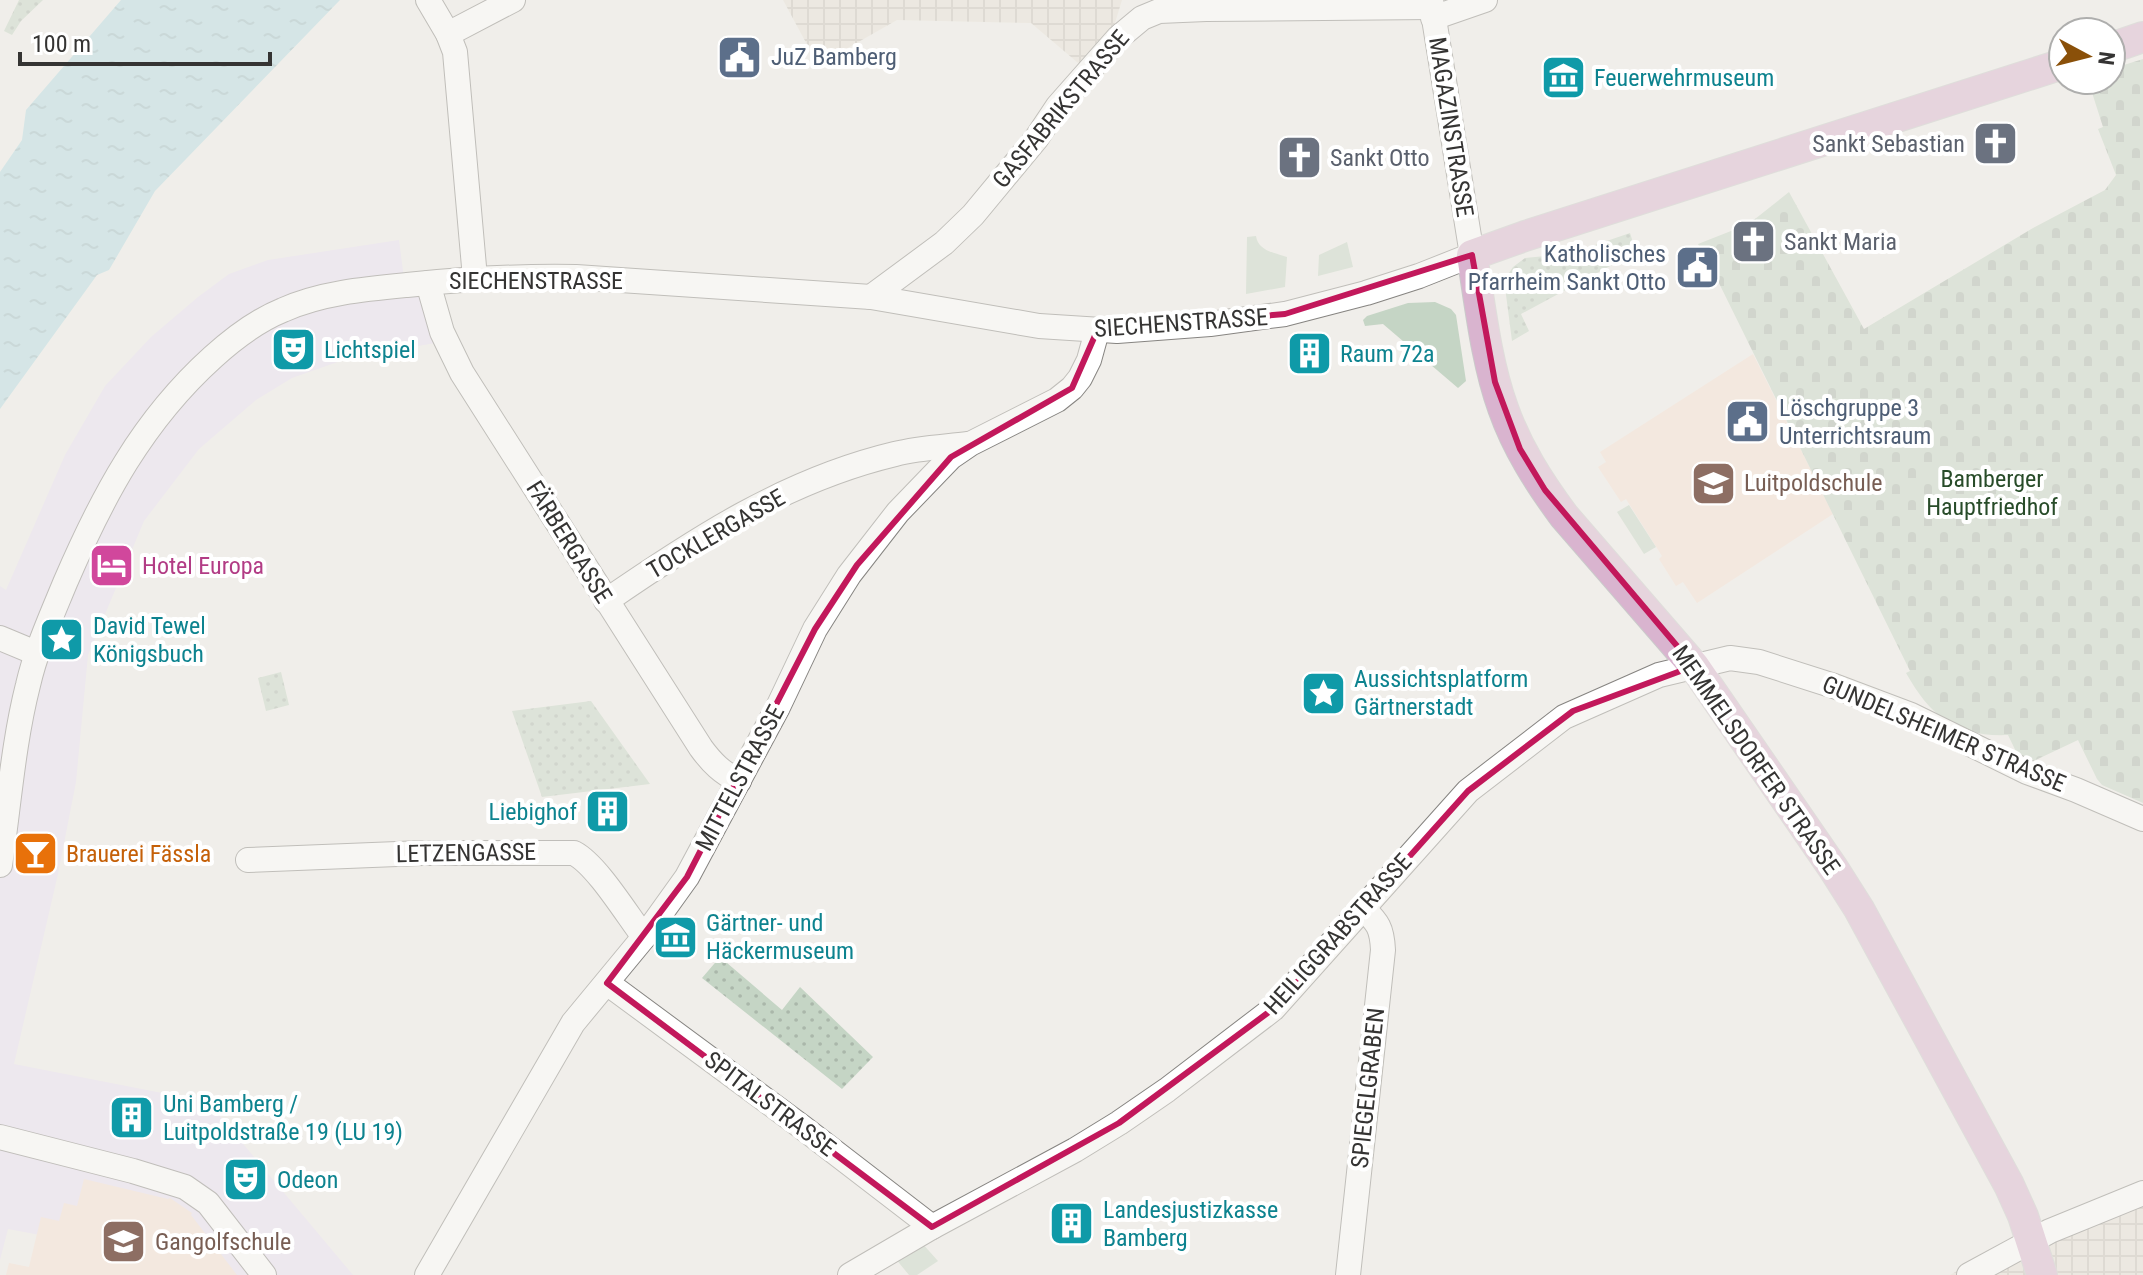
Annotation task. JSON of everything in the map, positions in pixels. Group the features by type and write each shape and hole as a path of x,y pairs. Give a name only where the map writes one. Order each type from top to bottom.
{"main road":[{"name":"SIECHENSTRASSE","path":"1472,255 2047,69"},
{"name":"MEMMELSDORFER STRASSE","path":"1472,255 1495,382 1520,449 1564,516 1694,666 1859,909 2009,1185 2023,1216 2042,1275"}],"street":[{"path":"428,0 448,34 456,63 475,278"},
{"path":"448,34 513,0"},
{"name":"GASFABRIKSTRASSE","path":"871,297 944,243 973,215 1036,139 1058,106 1118,38 1142,18 1159,11 1432,8 1485,0"},
{"name":"MAGAZINSTRASSE","path":"1432,8 1472,255"},
{"name":"SIECHENSTRASSE","path":"0,865 20,724 36,653 102,503 157,415 200,369 238,335 285,309 353,291 475,278 576,277 871,297 1039,326 1097,331 1210,324 1285,314 1366,293 1472,255"},
{"name":"FÄRBERGASSE","path":"428,283 442,332 462,373 701,748 723,774 739,781"},
{"name":"MITTELSTRASSE","path":"427,1275 573,1023 644,937 687,877 778,707 811,637 857,565 910,498 951,457 970,444 1057,400 1072,388 1089,360 1097,331"},
{"name":"TOCKLERGASSE","path":"606,601 726,522 801,485 897,453 970,444"},
{"path":"0,638 36,653"},
{"name":"GUNDELSHEIMER STRASSE","path":"1694,666 1730,658 1748,660 1834,686 1911,715 2027,772 2143,819"},
{"name":"HEILIGGRABSTRASSE","path":"850,1275 1075,1150 1167,1090 1273,1009 1468,791 1573,711 1608,699 1659,675 1694,666"},
{"name":"LETZENGASSE","path":"248,860 422,853 574,853 579,854 596,873 644,937"},
{"name":"SPIEGELGRABEN","path":"1348,1275 1383,950 1377,922 1363,908"},
{"name":"SPITALSTRASSE","path":"607,983 932,1227"},
{"path":"0,1137 185,1187 208,1203 264,1275"},
{"path":"1969,1275 2050,1231 2143,1193"}],"highlighted area":[{"path":"1472,255 1495,382 1520,449 1545,490 1694,666 1573,711 1468,791 1273,1009 1119,1123 932,1227 607,983 687,877 815,629 857,565 951,457 1072,388 1097,331 1285,314"}],"shaded area":[{"path":"783,0 1122,0 1111,36 1084,68 1031,23 897,20 818,65"},
{"path":"399,240 406,294 432,290 447,341 349,358 292,378 256,400 199,449 144,521 88,655 76,782 14,1064 208,1102 353,1275 177,1275 56,1238 8,1229 0,1260 0,586 6,590 65,455 105,386 151,337 229,274 268,260"},
{"name":"Luitpoldschule","path":"1753,354 1833,514 1697,603 1683,582 1676,586 1659,559 1662,556 1626,499 1621,502 1598,467 1606,462 1600,452"},
{"name":"Gangolfschule","path":"84,1179 170,1198 192,1213 237,1275 6,1275 9,1263 29,1267 41,1217 59,1221 64,1203 77,1206"},
{"path":"2143,1184 2143,1275 1950,1275 2037,1226"}],"green space":[{"path":"19,0 43,0 21,21 12,35 4,31"},
{"name":"Bamberger Hauptfriedhof","path":"2143,59 2143,803 2102,785 2078,740 2023,766 2008,735 1990,735 1959,728 1925,702 1906,673 1910,671 1698,244 1755,219 1789,192 1864,329 2033,228 2105,190 2116,175 2098,129 2103,127 2093,96 2127,96 2127,64"},
{"path":"1630,233 1636,252 1521,314 1529,331 1512,341 1505,287 1513,267 1525,258 1556,255"},
{"path":"1256,236 1264,248 1287,257 1285,287 1246,294 1247,237"},
{"path":"1347,242 1353,267 1318,276 1319,255"},
{"path":"1435,302 1451,309 1456,315 1466,381 1458,388 1383,324 1365,326 1363,320 1408,303"},
{"path":"1629,505 1656,547 1644,554 1617,512"},
{"path":"281,672 289,705 266,711 258,678"},
{"path":"591,701 650,784 542,797 512,711"},
{"path":"720,957 782,1010 800,987 873,1057 842,1089 702,978"},
{"path":"921,1242 938,1261 917,1275 909,1275 895,1258"}],"water":[{"path":"121,0 340,0 155,191 109,270 97,275 0,409 0,172 22,140 26,110"}],"place":[{"name":"JuZ Bamberg","path":"740,57"},
{"name":"Feuerwehrmuseum","path":"1563,78"},
{"name":"Sankt Sebastian","path":"1996,144"},
{"name":"Sankt Otto","path":"1299,158"},
{"name":"Sankt Maria","path":"1753,242"},
{"name":"Katholisches Pfarrheim Sankt Otto","path":"1697,268"},
{"name":"Lichtspiel","path":"293,350"},
{"name":"Raum 72a","path":"1309,354"},
{"name":"Löschgruppe 3 Unterrichtsraum","path":"1748,422"},
{"name":"Luitpoldschule","path":"1713,483"},
{"name":"Hotel Europa","path":"111,566"},
{"name":"David Tewel Königsbuch","path":"62,640"},
{"name":"Aussichtsplatform Gärtnerstadt","path":"1323,693"},
{"name":"Liebighof","path":"608,812"},
{"name":"Brauerei Fässla","path":"35,854"},
{"name":"Gärtner- und Häckermuseum","path":"675,937"},
{"name":"Uni Bamberg / Luitpoldstraße 19 (LU 19)","path":"132,1118"},
{"name":"Odeon","path":"246,1180"},
{"name":"Landesjustizkasse Bamberg","path":"1072,1224"},
{"name":"Gangolfschule","path":"124,1242"}]}
